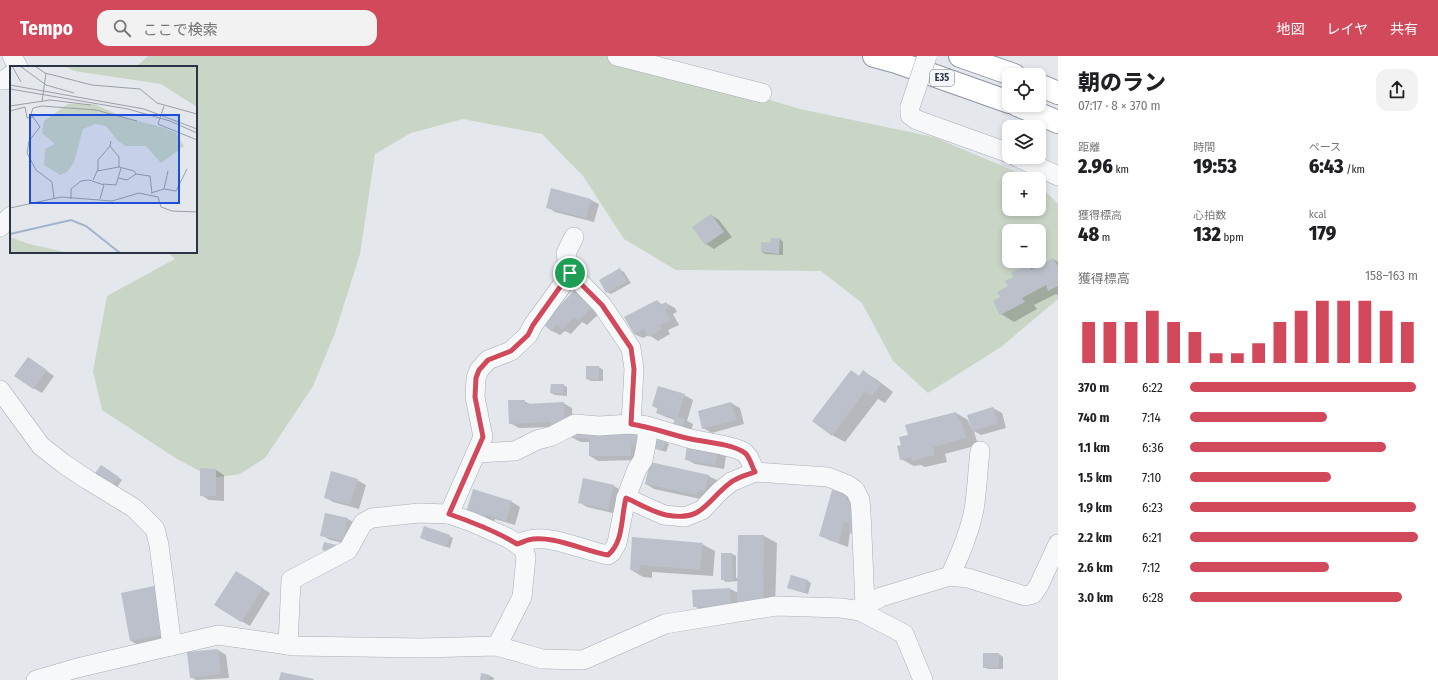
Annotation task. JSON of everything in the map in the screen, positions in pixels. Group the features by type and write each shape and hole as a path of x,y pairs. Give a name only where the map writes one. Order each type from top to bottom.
{"highway":[{"name":"E35","path":"874,56 896,62 1002,100"},
{"name":"E35","path":"960,56 1002,71"},
{"path":"1046,88 1058,93"},
{"path":"1034,112 1058,122"}],"street":[{"path":"12,56 17,66"},
{"path":"618,56 762,93"},
{"path":"927,56 910,107 910,115 917,120 1002,150"},
{"path":"0,80 4,80 10,76"},
{"path":"1032,164 1058,176"},
{"path":"0,227 10,217"},
{"path":"517,544 529,540 542,539 608,555 612,552 617,543 626,498 637,469 643,460 647,439 639,425 631,348 602,305 570,273 566,253 574,237"},
{"path":"449,514 483,437 475,397 476,378 479,370 488,360 511,351 528,335 533,325 570,273"},
{"path":"0,390 41,446 64,464 134,508 155,529 159,545 172,646"},
{"path":"476,453 515,451 537,440 552,436 575,424 599,426 639,425 691,439 737,449 744,452 749,458 755,472"},
{"path":"950,576 964,544 975,505 980,451"},
{"path":"626,498 664,515 685,517 702,510 731,482 755,472 828,477 848,485 854,490 860,500 862,512 860,611 904,634 923,680"},
{"path":"288,646 292,580 348,550 363,523 372,518 419,513 449,514 472,522 508,538 522,548 526,557 522,597 497,646"},
{"path":"36,680 77,668 218,635 288,646 414,648 497,646 542,659 583,660 665,624 776,606 860,608 881,597 950,576 968,578 1025,596 1033,594 1039,586 1058,544"}],"green space":[{"path":"148,56 638,56 681,73 800,109 934,137 1016,172 1002,172 1002,216 1046,216 1046,192 1058,204 1058,299 1001,347 928,393 893,361 862,303 821,271 676,270 624,239 583,176 542,134 463,119 411,133 375,154 360,254 335,333 313,386 265,458 240,474 213,478 177,459 102,410 93,371 107,296 175,259 168,253 197,253 197,66 137,66"}],"building":[{"path":"551,188 591,199 586,218 546,208"},
{"path":"711,214 724,232 705,245 692,227"},
{"path":"771,238 780,238 779,254 761,252 761,242 770,243"},
{"path":"1053,258 1058,266 1058,286 1048,291 1046,285 1022,298 1025,302 1000,315 993,301 1000,297 997,292 1008,286 1005,281 1013,277 1011,273 1020,268 1030,268 1031,270 1035,268 1046,268 1046,262"},
{"path":"620,268 627,281 606,293 599,280"},
{"path":"575,290 592,307 578,321 574,317 562,330 557,325 551,331 542,323"},
{"path":"657,300 660,305 666,302 669,307 665,310 671,320 660,325 662,329 649,337 644,329 634,334 624,317"},
{"path":"28,357 47,370 33,389 14,376"},
{"path":"586,366 599,366 599,380 586,379"},
{"path":"851,370 859,376 863,370 881,384 872,396 865,391 832,436 812,421"},
{"path":"551,384 564,384 563,394 550,393"},
{"path":"658,386 685,394 678,417 685,419 681,431 672,429 675,418 656,413 658,408 652,406"},
{"path":"508,400 525,400 525,404 564,402 565,425 551,426 550,422 509,424"},
{"path":"731,402 736,420 702,429 698,411"},
{"path":"993,407 998,423 972,431 967,415"},
{"path":"956,412 958,421 961,420 966,438 933,447 935,455 912,461 911,457 900,460 897,446 901,445 899,437 908,435 905,425"},
{"path":"572,430 637,430 637,445 631,445 631,456 589,456 589,438 572,438"},
{"path":"657,438 666,440 662,451 653,448"},
{"path":"687,445 718,450 715,465 685,460"},
{"path":"650,462 709,475 705,491 698,489 697,495 645,484"},
{"path":"101,465 119,477 111,488 93,476"},
{"path":"200,468 216,469 216,496 200,496"},
{"path":"331,471 358,479 350,505 324,498"},
{"path":"583,478 614,485 608,510 578,503"},
{"path":"473,489 512,501 506,521 486,515 485,518 466,513"},
{"path":"832,490 848,494 846,500 851,501 854,533 849,533 849,523 843,522 839,543 819,536"},
{"path":"325,513 348,518 343,541 320,536"},
{"path":"424,526 450,535 446,547 420,538"},
{"path":"738,535 764,535 763,602 737,601"},
{"path":"632,537 703,543 700,570 640,565 639,571 630,570"},
{"path":"324,542 337,545 335,553 322,550"},
{"path":"721,553 732,553 733,580 721,580"},
{"path":"236,571 263,588 241,622 214,605"},
{"path":"791,575 808,580 804,593 787,588"},
{"path":"154,586 163,635 130,641 121,593"},
{"path":"730,588 731,605 693,607 692,590"},
{"path":"218,649 221,674 190,678 187,652"},
{"path":"983,653 999,653 999,668 983,668"},
{"path":"281,672 314,679 279,680"},
{"path":"481,673 490,675 489,680 480,680"}],"route":[{"path":"570,273 602,305 631,348 634,369 631,424 648,426 691,439 737,449 744,452 749,458 755,472 742,476 731,482 702,510 685,517 664,515 626,498 617,543 612,552 608,555 542,539 529,540 517,544 508,538 472,522 449,514 483,437 475,397 476,378 479,370 488,360 511,351 528,335 533,325 551,302 570,273"}]}
